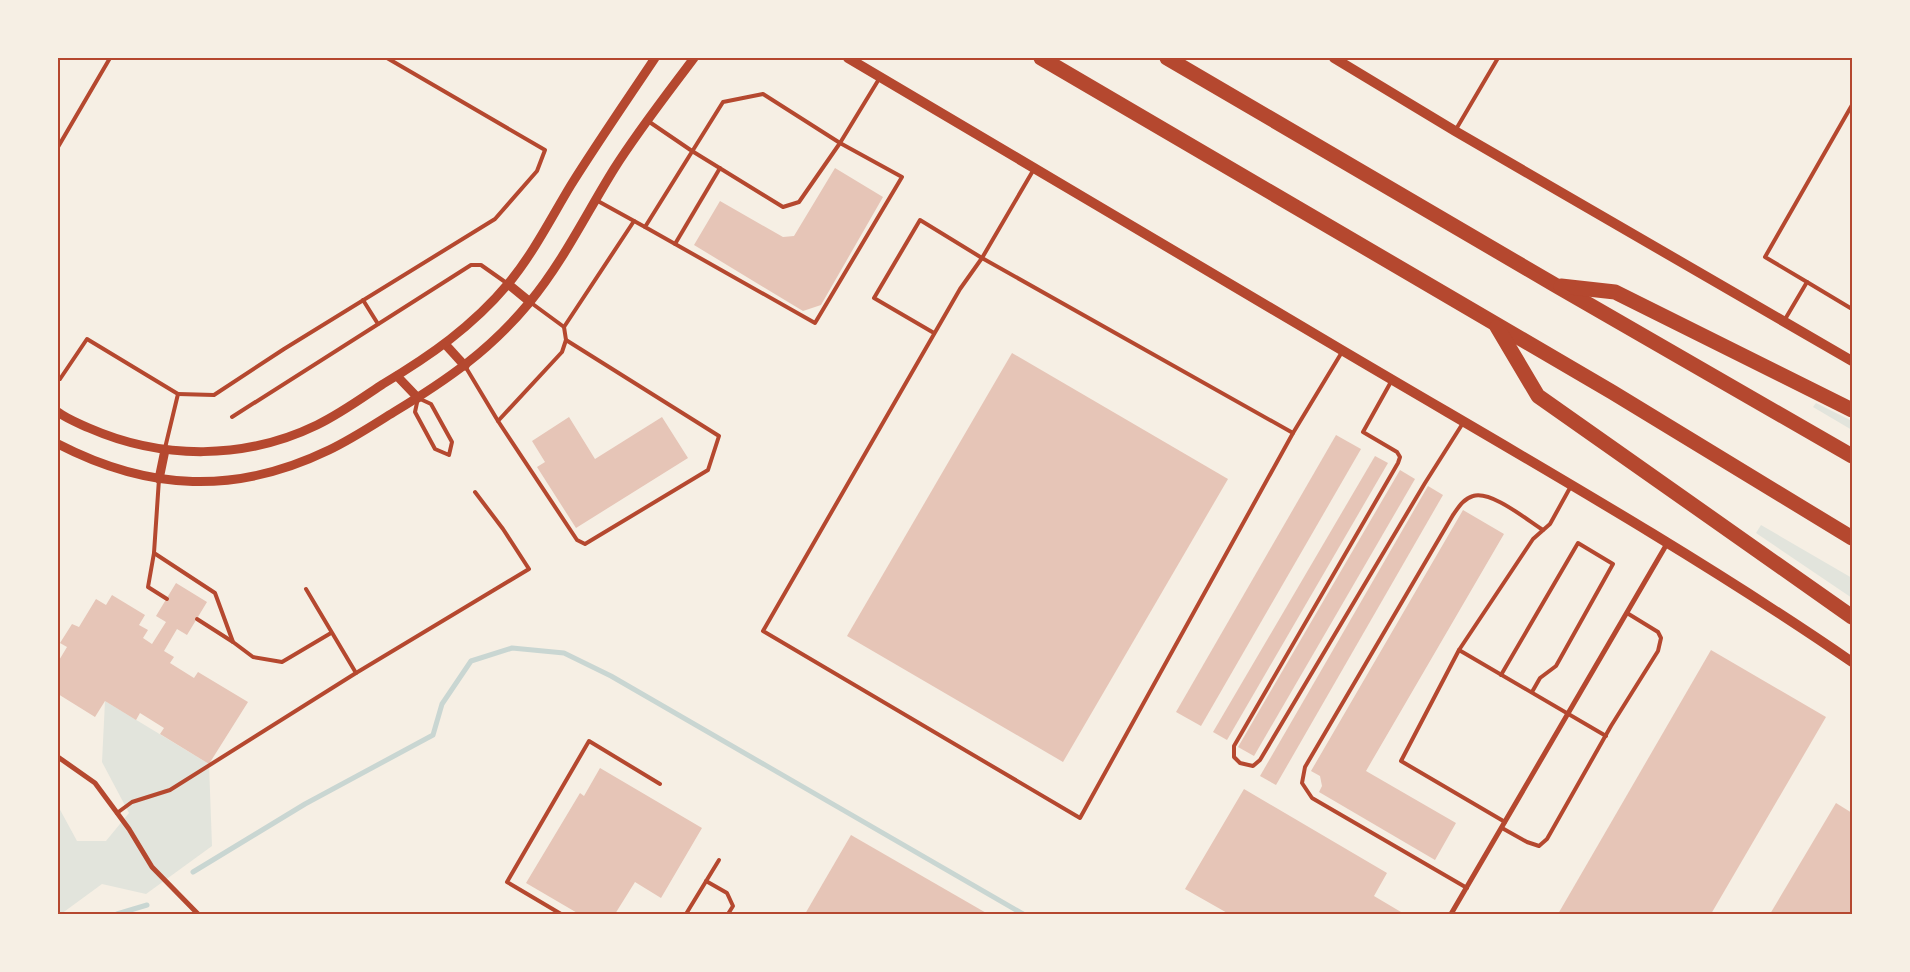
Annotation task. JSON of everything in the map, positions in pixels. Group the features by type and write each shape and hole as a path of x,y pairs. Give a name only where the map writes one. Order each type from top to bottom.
{"highway":[{"path":"1041,58 1612,392 1852,538"},
{"path":"1167,58 1852,456"},
{"path":"1555,285 1615,292 1852,410"},
{"path":"1496,325 1538,396 1852,617"}],"main road":[{"path":"848,58 1668,542 1784,615 1852,662"},
{"path":"1334,58 1455,131 1852,361"}],"street":[{"path":"58,412 110,437 165,450 192,452 230,451 280,439 317,425 446,344 471,323 508,284 534,247 597,143 655,58"},
{"path":"58,444 86,459 120,470 159,479 210,483 257,477 292,466 330,450 418,398 465,366 494,342 530,302 558,263 615,167 694,58"},
{"path":"508,284 530,302"},
{"path":"446,344 465,366"},
{"path":"397,376 418,398"},
{"path":"159,479 165,450"},
{"path":"1451,914 1668,542"},
{"path":"58,757 95,783 152,867 198,914"}],"lane":[{"path":"58,147 110,58"},
{"path":"58,377 60,379 87,339 178,394 214,395 284,349 496,219 537,171 545,150 387,58"},
{"path":"1455,131 1498,58"},
{"path":"648,121 692,151 783,207 799,202 840,143 881,77"},
{"path":"596,200 815,323 902,177 840,143 763,94 723,102 645,227"},
{"path":"1852,105 1765,256 1852,309"},
{"path":"675,244 720,168"},
{"path":"1034,169 982,258 960,289 934,333 763,631 1080,818 1293,433 1343,351"},
{"path":"934,333 874,298 920,220 982,258 1293,433"},
{"path":"498,421 562,352 566,340 564,327 634,221"},
{"path":"232,417 471,265 481,265 508,284"},
{"path":"1784,321 1807,282"},
{"path":"363,300 378,324"},
{"path":"530,302 564,327"},
{"path":"465,366 498,421 577,540 585,544 708,470 719,436 566,340"},
{"path":"1392,380 1363,432 1396,452 1400,457 1398,463 1234,746 1234,757 1240,763 1252,766 1260,760 1425,483 1464,422"},
{"path":"165,450 178,394"},
{"path":"418,398 431,404 452,442 449,456 436,449 415,412 418,398"},
{"path":"159,479 154,553 148,587 167,599"},
{"path":"1505,822 1401,761 1459,650 1533,539 1550,524 1572,486"},
{"path":"117,813 132,802 170,790 356,673 529,569 475,492"},
{"path":"1467,888 1312,798 1302,783 1304,767 1463,501 1473,496 1483,495 1494,499 1542,530"},
{"path":"1501,674 1578,543 1613,564 1556,666 1540,678 1532,692"},
{"path":"154,553 215,593 233,642"},
{"path":"306,589 356,673"},
{"path":"1502,828 1527,842 1539,846 1547,839 1606,736 1658,651 1661,638 1658,632 1627,613"},
{"path":"197,619 253,657 282,662 331,633"},
{"path":"1459,650 1606,736"},
{"path":"561,914 507,882 589,741 660,784"},
{"path":"686,914 719,860"},
{"path":"706,881 727,893 733,906 728,914"}],"shaded area":[{"path":"1816,403 1852,421 1852,430 1813,407"},
{"path":"1761,525 1852,578 1852,598 1756,533"},
{"path":"105,701 209,764 212,846 146,894 102,884 61,914 58,914 58,806 77,841 106,841 129,813 102,762"}],"building":[{"path":"835,168 883,197 821,305 803,311 694,245 720,201 783,237 794,236"},
{"path":"1012,353 1228,479 1063,762 847,636"},
{"path":"569,417 595,459 662,417 688,458 576,528 537,467 545,462 532,441"},
{"path":"1336,435 1361,449 1201,726 1176,712"},
{"path":"1375,456 1388,463 1227,740 1213,732"},
{"path":"1400,470 1415,479 1254,756 1238,747"},
{"path":"1428,486 1443,495 1276,785 1260,776"},
{"path":"1463,510 1504,534 1366,771 1456,823 1435,860 1319,792 1322,786 1320,776 1311,771"},
{"path":"176,583 207,602 187,635 177,629 164,651 174,657 170,663 194,678 198,672 248,702 209,764 160,734 164,728 140,713 136,720 105,701 95,717 58,694 58,662 67,647 60,643 72,624 79,627 96,599 106,605 112,595 145,615 139,625 148,630 143,638 152,644 166,622 156,616"},
{"path":"1711,650 1826,717 1711,914 1558,914"},
{"path":"600,768 702,828 661,898 635,882 615,914 579,914 526,883 580,793 584,796"},
{"path":"1244,789 1387,873 1374,896 1401,912 1399,914 1229,914 1185,889"},
{"path":"1836,803 1852,813 1852,914 1770,914"},
{"path":"851,835 988,914 805,914"}],"waterway":[{"path":"193,872 305,804 433,735 442,704 471,661 512,648 564,653 611,676 1023,914"},
{"path":"117,914 147,905"}]}
